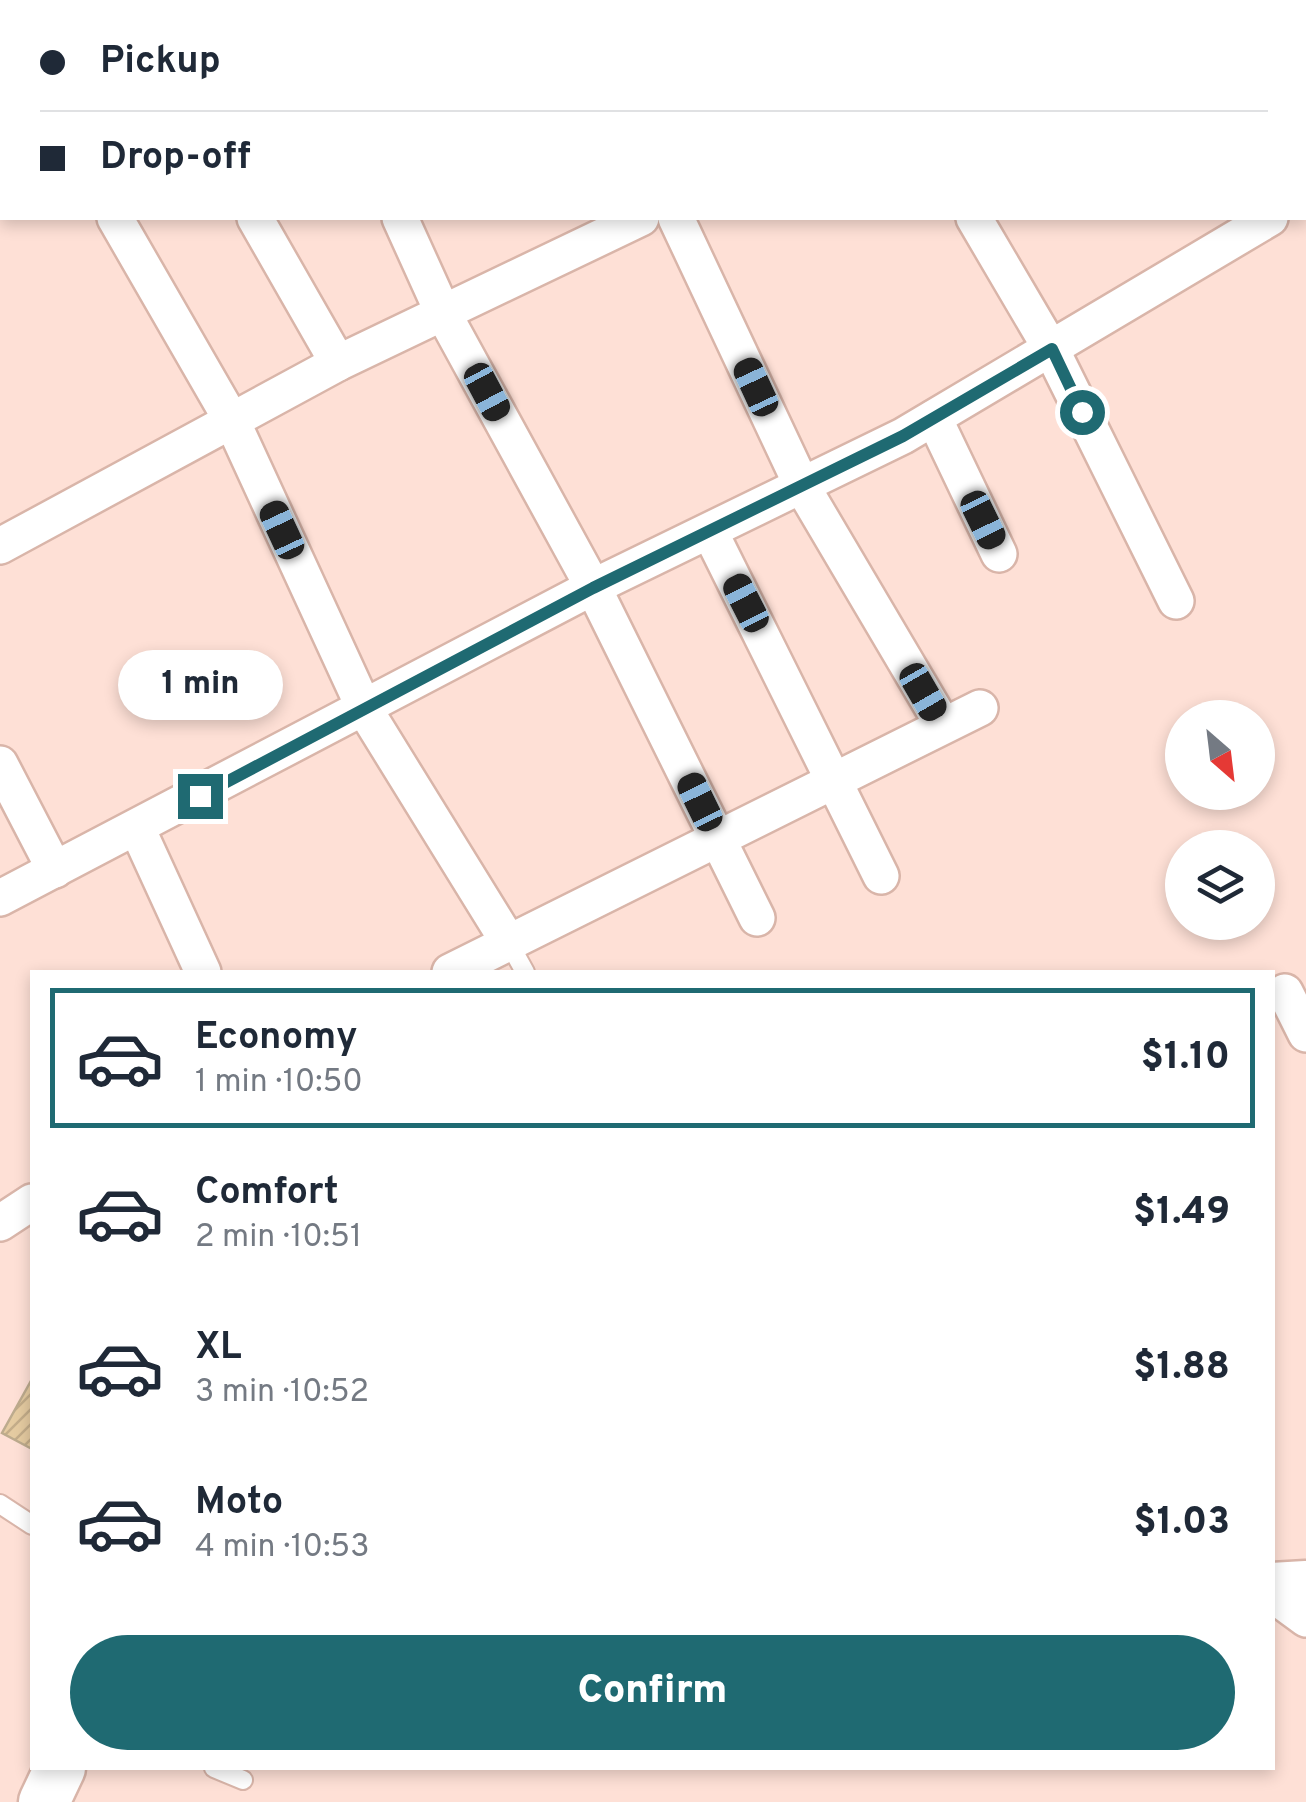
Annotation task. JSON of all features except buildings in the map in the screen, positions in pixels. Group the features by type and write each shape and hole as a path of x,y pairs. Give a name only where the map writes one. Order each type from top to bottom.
{"main road":[{"path":"1275,1591 1306,1586"}],"street":[{"path":"116,220 232,422 365,710 517,958"},
{"path":"256,220 338,363"},
{"path":"401,220 443,313 593,588 757,918"},
{"path":"3,537 232,422 338,363 636,220"},
{"path":"677,220 804,488 943,726"},
{"path":"975,220 1052,349 1176,601"},
{"path":"0,898 593,588 804,488 934,418 1267,220"},
{"path":"934,418 1000,554"},
{"path":"710,532 881,876"},
{"path":"460,970 517,958 717,837 980,708"},
{"path":"0,764 55,870"},
{"path":"136,828 202,970"},
{"path":"1285,992 1306,1034"},
{"path":"0,1223 30,1203"},
{"path":"1275,1594 1306,1620"}],"lane":[{"path":"0,1504 30,1524"},
{"path":"219,1770 244,1780"}],"route":[{"path":"200,796 593,588 804,488 903,436 1052,349 1082,412"}]}
